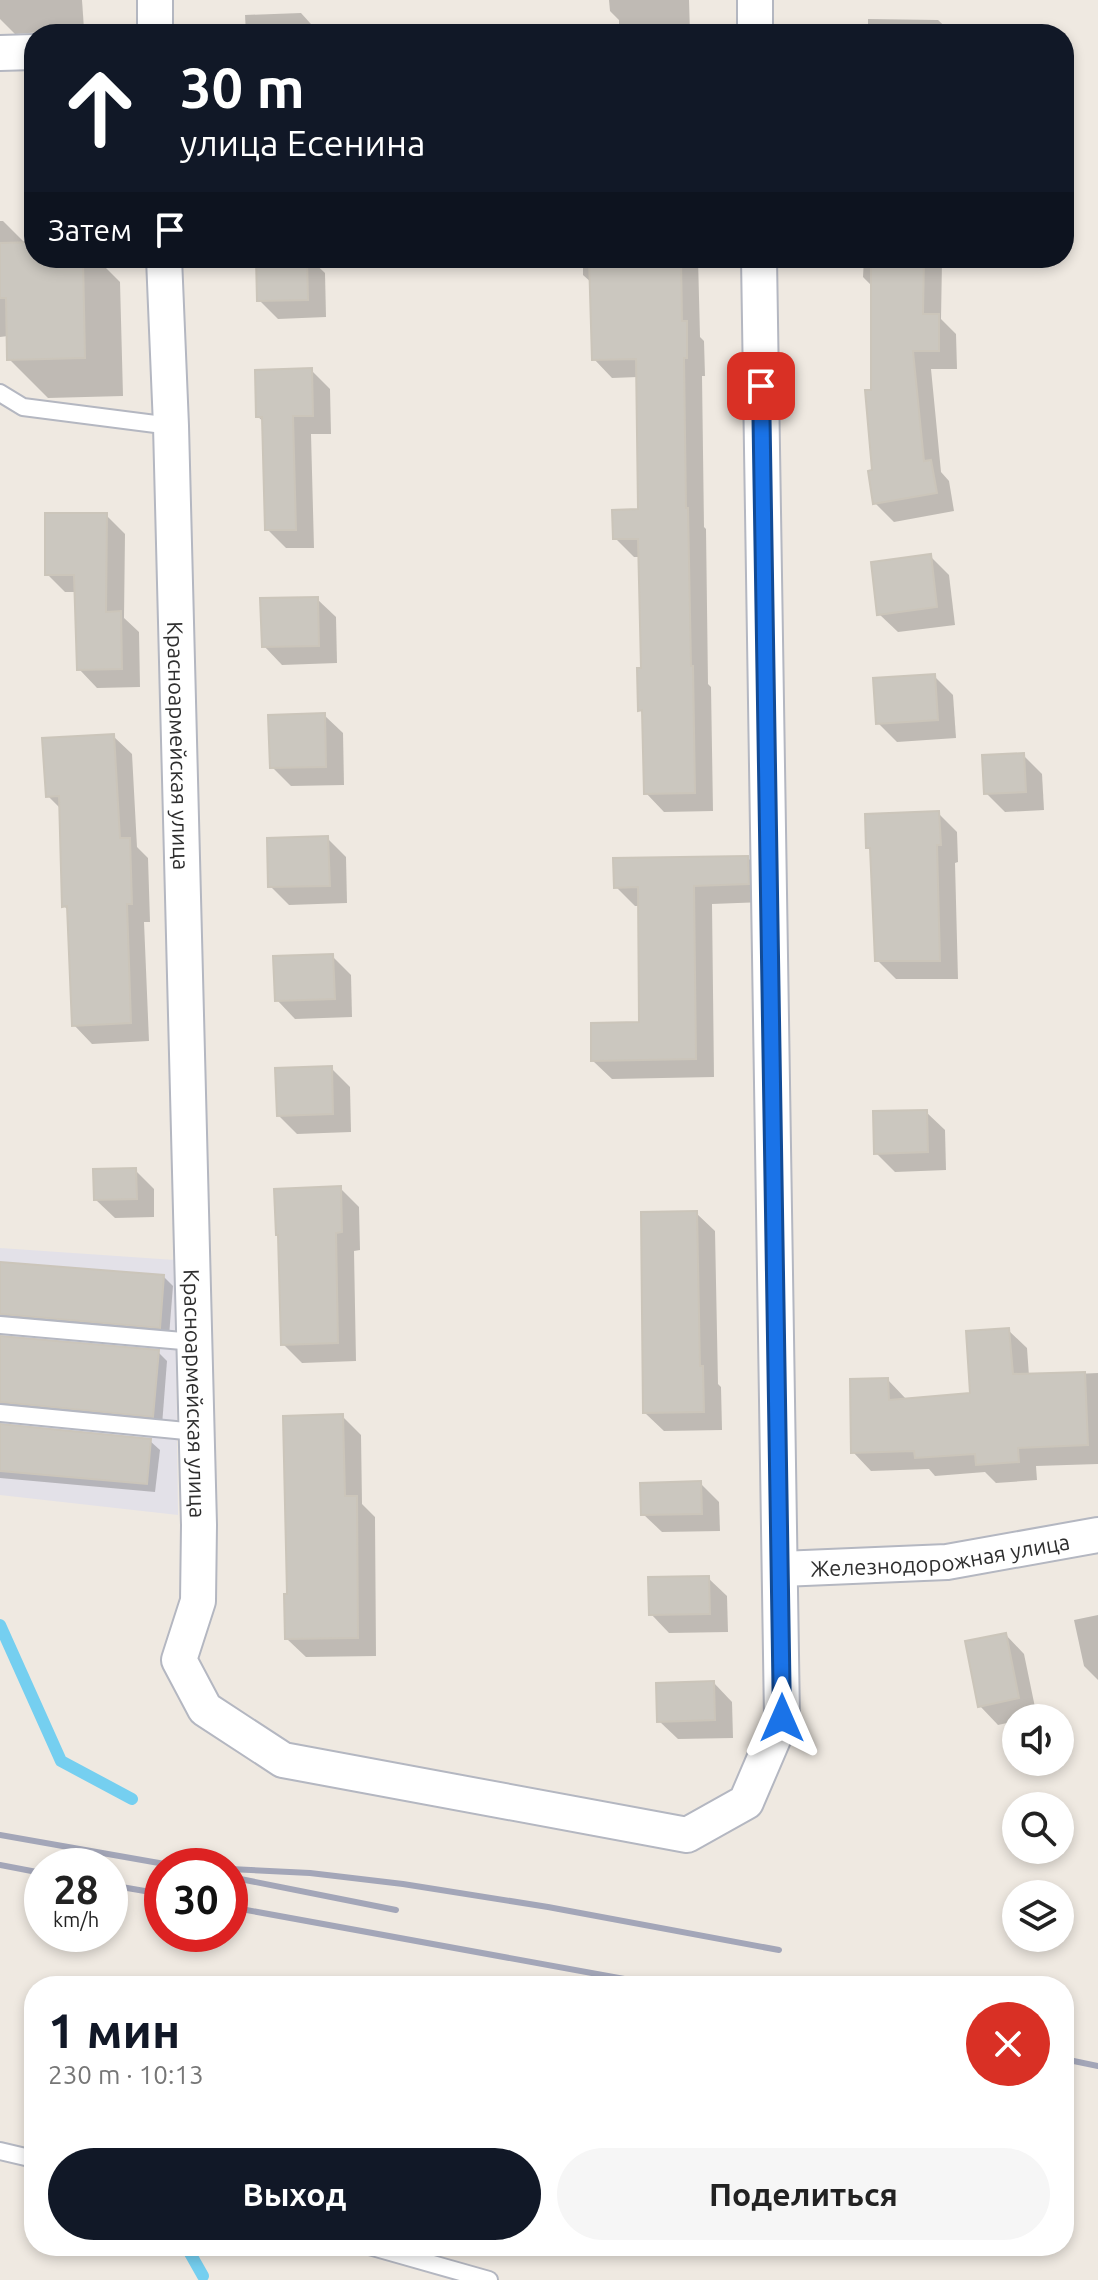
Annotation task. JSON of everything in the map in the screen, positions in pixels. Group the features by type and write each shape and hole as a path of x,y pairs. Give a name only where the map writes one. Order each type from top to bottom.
{"street":[{"path":"155,0 155,24"},
{"path":"755,0 755,24"},
{"path":"0,53 24,52"},
{"name":"Красноармейская улица","path":"164,268 199,1525 198,1601 179,1660 205,1709 283,1760 687,1835 746,1802 782,1718 759,268"},
{"name":"Железнодорожная улица","path":"781,1569 947,1562 1098,1535"}],"lane":[{"path":"0,393 23,407 171,426"},
{"path":"0,1325 194,1342"},
{"path":"0,1413 196,1432"},
{"path":"0,2151 24,2157"},
{"path":"404,2256 489,2280"}],"shaded area":[{"path":"0,1248 175,1260 178,1515 0,1495"}],"building":[{"path":"24,242 24,268 83,268 85,358 7,360 6,298 0,298 0,243"},
{"path":"256,268 307,268 308,300 257,301"},
{"path":"589,268 681,268 682,321 687,321 687,358 684,358 686,508 695,793 644,794 642,710 638,711 637,668 641,668 638,539 613,539 612,510 638,509 636,359 592,360"},
{"path":"871,268 924,268 923,314 939,314 939,351 913,351 924,461 931,460 937,493 873,504 868,471 872,470 865,390 871,390"},
{"path":"312,368 313,416 293,416 296,530 265,530 262,417 256,417 255,370"},
{"path":"45,513 107,513 106,612 121,611 122,669 77,670 74,575 45,575"},
{"path":"931,554 937,607 877,615 871,562"},
{"path":"318,597 319,646 262,647 260,598"},
{"path":"935,674 938,720 876,724 873,678"},
{"path":"325,713 326,767 270,768 268,715"},
{"path":"114,734 120,838 130,838 132,904 127,904 131,1023 72,1026 67,906 62,907 59,796 46,797 42,738"},
{"path":"1024,753 1026,792 984,794 982,755"},
{"path":"939,811 940,961 875,961 870,848 866,848 865,814"},
{"path":"328,836 330,886 268,887 267,838"},
{"path":"748,856 749,884 694,886 696,1059 591,1061 591,1023 639,1022 638,887 614,888 613,858"},
{"path":"333,954 335,999 275,1001 273,956"},
{"path":"332,1066 333,1114 277,1116 275,1068"},
{"path":"927,1110 928,1152 874,1154 873,1111"},
{"path":"136,1168 137,1199 94,1200 93,1169"},
{"path":"341,1186 342,1232 336,1233 338,1343 281,1345 274,1189"},
{"path":"697,1211 704,1412 643,1413 641,1212"},
{"path":"0,1262 164,1275 160,1328 0,1314"},
{"path":"1009,1328 1013,1374 1085,1372 1088,1445 1018,1448 1019,1462 976,1465 975,1454 915,1458 914,1451 851,1453 850,1379 888,1378 889,1400 970,1393 966,1331"},
{"path":"0,1336 159,1350 153,1417 0,1402"},
{"path":"343,1414 345,1496 357,1496 358,1638 285,1639 284,1594 287,1594 283,1416"},
{"path":"0,1424 151,1439 147,1484 0,1471"},
{"path":"701,1481 702,1514 641,1515 640,1483"},
{"path":"709,1576 710,1614 649,1615 648,1577"},
{"path":"1006,1633 1019,1698 978,1707 965,1641"},
{"path":"714,1681 715,1720 657,1722 656,1683"}],"waterway":[{"path":"0,1625 61,1761 132,1799"},
{"path":"192,2256 203,2276"}],"railway":[{"path":"0,1835 144,1860"},
{"path":"0,1865 24,1870"},
{"path":"248,1870 310,1873 403,1884 548,1907 779,1950"},
{"path":"248,1881 396,1910"},
{"path":"128,1888 144,1891"},
{"path":"248,1910 608,1976"},
{"path":"1074,2061 1098,2066"}],"route":[{"path":"761,386 782,1718"}]}
